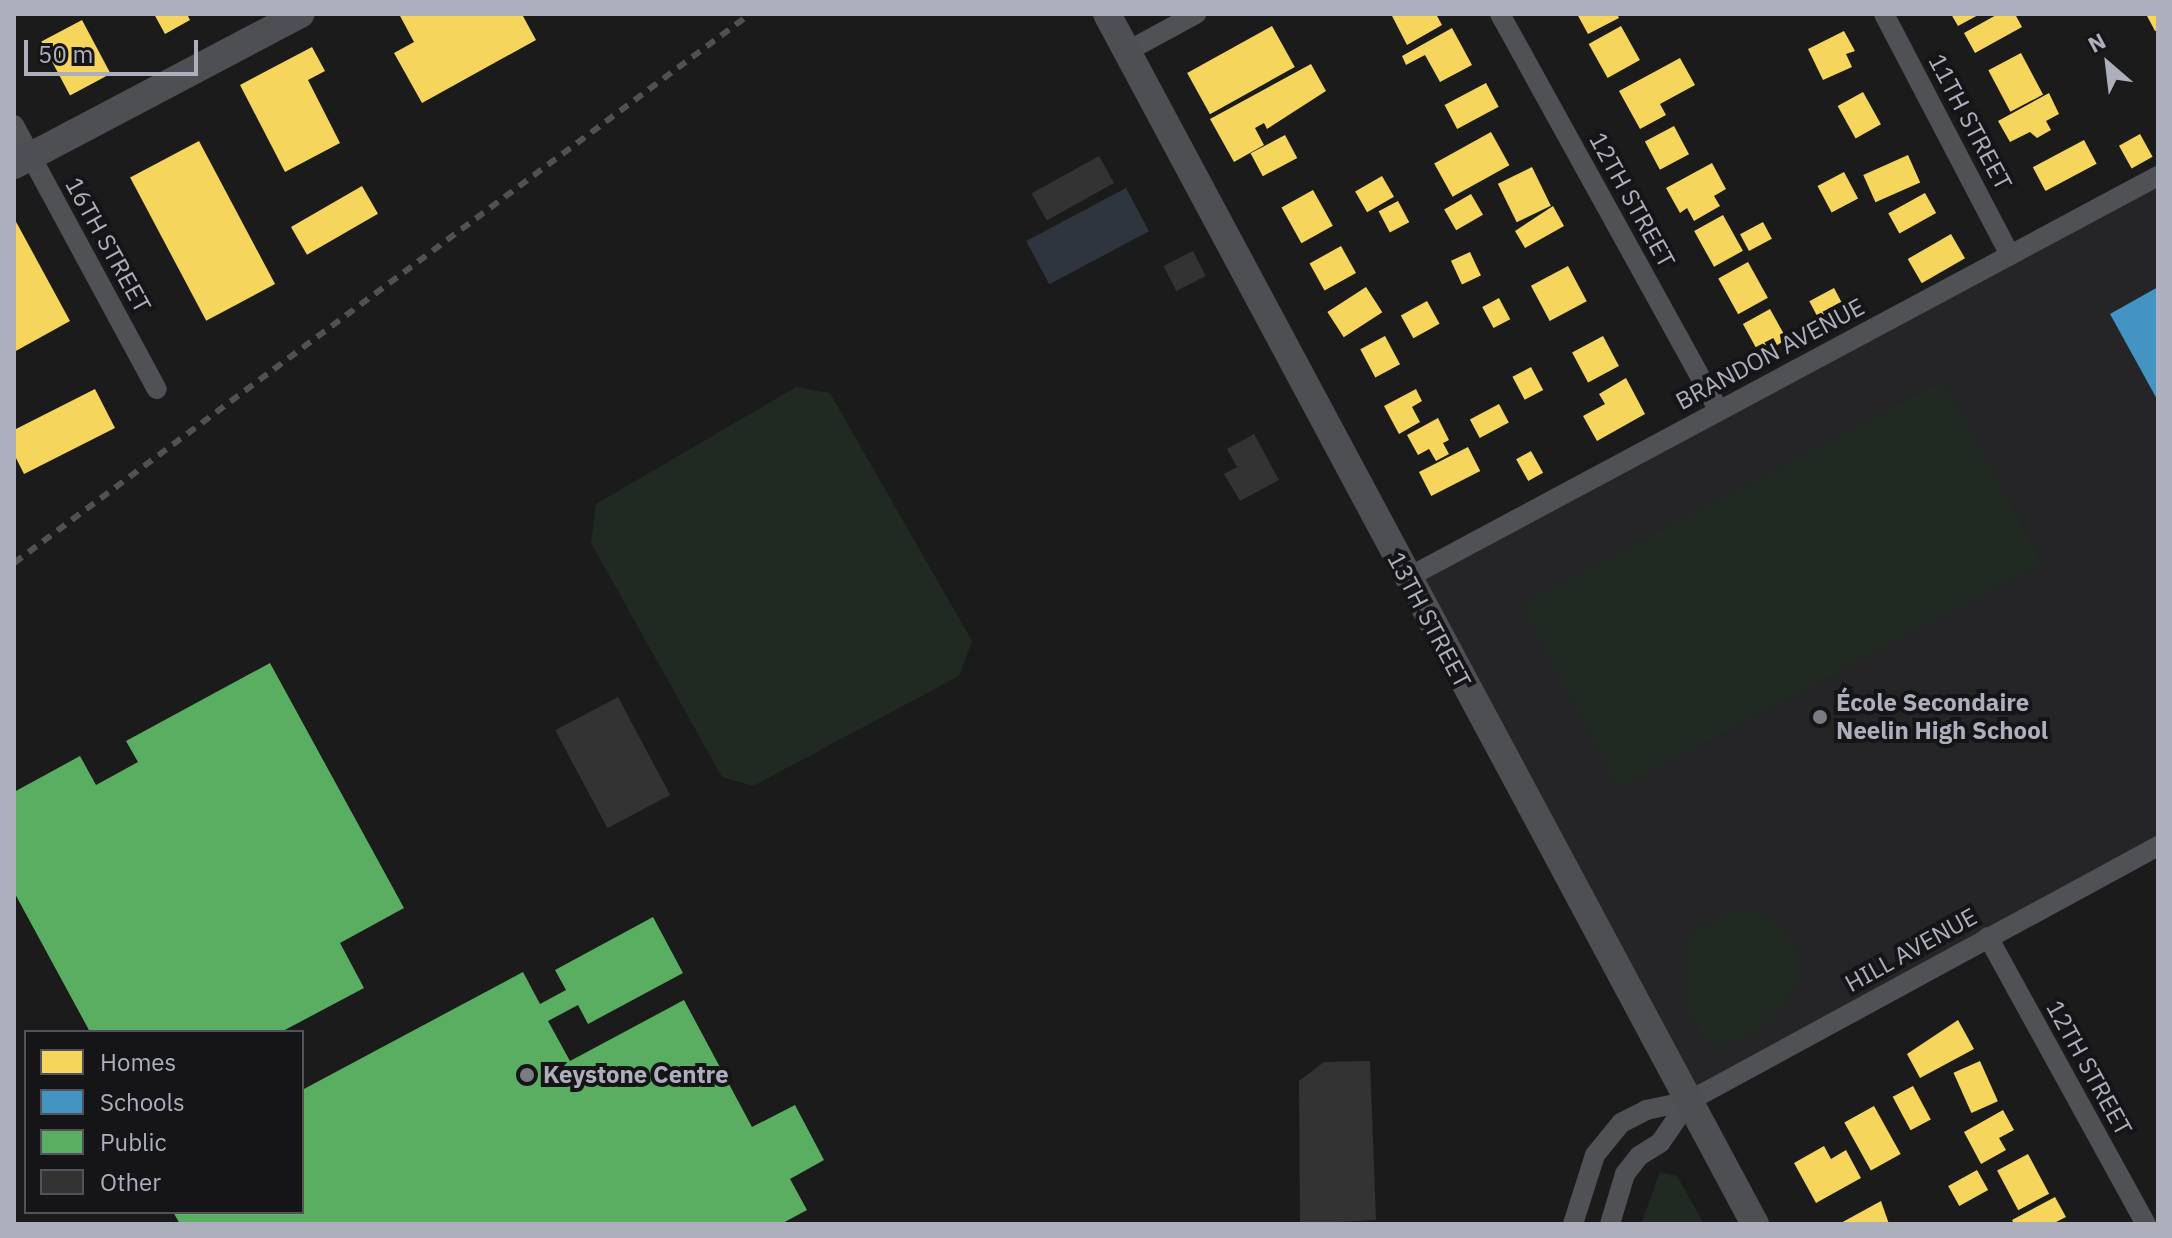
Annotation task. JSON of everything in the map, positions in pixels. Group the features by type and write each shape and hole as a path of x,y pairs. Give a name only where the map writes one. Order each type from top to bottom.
{"street":[{"path":"22,161 301,14"},
{"name":"13TH STREET","path":"1107,14 1755,1224"},
{"path":"1126,52 1196,14"},
{"name":"12TH STREET","path":"1500,14 1719,411"},
{"name":"11TH STREET","path":"1884,14 2010,255"},
{"name":"16TH STREET","path":"14,125 22,161 157,389"},
{"name":"BRANDON AVENUE","path":"1407,578 2158,176"},
{"name":"HILL AVENUE","path":"1689,1101 2158,846"},
{"name":"12TH STREET","path":"1988,937 2146,1224"},
{"path":"1573,1224 1595,1155 1621,1123 1646,1110 1689,1101"},
{"path":"1610,1224 1625,1174 1660,1143 1689,1101"}],"shaded area":[{"name":"École Secondaire Neelin High School","path":"2158,176 2158,855 1689,1101 1407,578"},
{"path":"1126,188 1149,231 1049,284 1026,241"},
{"path":"1944,380 2042,564 1619,789 1521,605"},
{"path":"796,387 830,393 972,641 959,676 753,786 722,777 591,543 596,504"},
{"path":"1730,910 1760,913 1783,927 1800,958 1800,977 1771,1023 1729,1045 1705,1039 1685,1004 1685,954 1687,936"},
{"path":"1660,1172 1677,1176 1704,1224 1641,1224"}],"building: Homes":[{"path":"154,14 187,14 190,20 165,34"},
{"path":"399,14 527,14 523,16 536,40 422,103 394,53 414,42"},
{"path":"1391,14 1436,14 1442,25 1407,45"},
{"path":"1577,14 1617,14 1619,18 1588,34"},
{"path":"1951,14 1980,14 1958,26"},
{"path":"1998,14 2015,14 2022,27 1975,53 1964,33"},
{"path":"2146,14 2158,14 2158,30 2155,31"},
{"path":"82,20 111,74 70,95 41,42"},
{"path":"1272,26 1295,67 1210,114 1187,73"},
{"path":"1621,26 1640,60 1608,78 1589,44"},
{"path":"1452,28 1472,65 1440,82 1425,55 1406,65 1402,56"},
{"path":"1844,31 1855,51 1846,54 1852,67 1823,80 1808,49"},
{"path":"312,47 325,71 308,80 340,143 285,172 240,85"},
{"path":"2021,53 2043,94 2010,112 1988,70"},
{"path":"1680,58 1695,85 1660,104 1666,115 1640,129 1619,91"},
{"path":"1311,64 1326,91 1267,129 1264,123 1255,128 1264,145 1234,162 1210,119"},
{"path":"1486,83 1499,107 1457,129 1445,105"},
{"path":"1863,92 1881,124 1856,138 1838,106"},
{"path":"2049,93 2059,114 2046,121 2051,130 2037,138 2030,132 2010,142 1998,121"},
{"path":"1674,126 1689,154 1660,170 1645,141"},
{"path":"1491,132 1509,165 1453,197 1434,164"},
{"path":"2140,134 2153,157 2132,168 2119,146"},
{"path":"1285,135 1297,158 1263,176 1251,153"},
{"path":"2084,140 2097,164 2045,191 2033,167"},
{"path":"199,141 275,284 206,321 130,178"},
{"path":"1908,155 1920,182 1875,202 1863,175"},
{"path":"1712,163 1726,189 1714,196 1720,206 1694,221 1687,208 1680,213 1666,188"},
{"path":"1532,167 1551,206 1517,222 1498,184"},
{"path":"1844,172 1858,198 1832,213 1818,186"},
{"path":"1382,176 1394,197 1367,212 1355,192"},
{"path":"362,186 378,214 307,255 291,227"},
{"path":"1313,190 1333,226 1301,243 1282,207"},
{"path":"1925,193 1936,213 1899,233 1888,213"},
{"path":"1471,194 1483,215 1456,230 1444,210"},
{"path":"1398,201 1409,222 1390,233 1379,211"},
{"path":"1553,206 1564,226 1525,248 1515,231"},
{"path":"1723,215 1743,251 1714,267 1694,231"},
{"path":"14,218 70,321 14,352"},
{"path":"1763,222 1772,239 1749,251 1740,234"},
{"path":"1951,234 1965,258 1922,283 1908,259"},
{"path":"1341,246 1356,273 1325,291 1310,263"},
{"path":"1470,252 1481,276 1462,284 1451,261"},
{"path":"1748,262 1768,298 1738,314 1718,278"},
{"path":"1568,266 1587,301 1550,321 1531,286"},
{"path":"1366,287 1382,312 1344,337 1327,312"},
{"path":"1834,288 1848,314 1823,328 1809,301"},
{"path":"1499,298 1510,319 1493,328 1482,307"},
{"path":"1427,301 1440,324 1413,338 1401,316"},
{"path":"1770,309 1787,340 1760,355 1743,324"},
{"path":"1385,336 1400,364 1375,377 1360,349"},
{"path":"1603,336 1619,366 1588,382 1572,352"},
{"path":"1531,367 1543,390 1525,400 1512,377"},
{"path":"1626,378 1645,414 1597,441 1583,416 1605,404 1599,394"},
{"path":"95,389 115,428 24,474 14,454 14,430"},
{"path":"1416,389 1422,401 1412,407 1420,422 1399,434 1384,406"},
{"path":"1499,404 1509,423 1480,438 1470,419"},
{"path":"1438,418 1449,440 1443,443 1449,454 1436,461 1429,449 1418,455 1407,435"},
{"path":"1468,447 1480,471 1431,496 1419,472"},
{"path":"1531,451 1543,473 1528,481 1516,459"},
{"path":"1958,1020 1974,1049 1920,1078 1907,1054"},
{"path":"1980,1061 1998,1101 1971,1113 1954,1073"},
{"path":"1913,1086 1931,1120 1911,1130 1893,1097"},
{"path":"1874,1106 1901,1154 1871,1171 1844,1122"},
{"path":"2003,1110 2014,1130 1999,1138 2006,1150 1981,1164 1964,1132"},
{"path":"1824,1146 1831,1159 1846,1150 1861,1178 1816,1203 1794,1163"},
{"path":"2028,1154 2049,1194 2018,1210 1997,1170"},
{"path":"1977,1170 1988,1190 1959,1206 1948,1186"},
{"path":"2055,1197 2066,1217 2052,1224 2014,1224 2012,1220"},
{"path":"1881,1201 1889,1224 1839,1224"}],"building: Schools":[{"path":"2158,287 2158,401 2110,314"}],"building: Public":[{"path":"270,663 404,908 340,943 364,988 285,1030 89,1030 14,892 14,792 80,756 96,785 138,762 126,741"},
{"name":"Keystone Centre","path":"653,917 683,973 588,1024 578,1005 548,1021 570,1061 684,1000 752,1127 795,1105 824,1160 790,1179 807,1210 781,1224 180,1224 174,1214 304,1214 304,1089 523,972 540,1004 566,990 555,970"}],"building: Other":[{"path":"1099,156 1114,183 1047,220 1032,193"},
{"path":"1193,251 1206,276 1176,291 1164,266"},
{"path":"1254,434 1279,480 1240,501 1224,474 1237,467 1227,449"},
{"path":"618,697 670,795 607,828 555,730"},
{"path":"1370,1061 1376,1220 1300,1224 1299,1081 1324,1062"}],"railway":[{"path":"14,563 750,14"}],"place":[{"name":"École Secondaire Neelin High School","path":"1820,717"},
{"name":"Keystone Centre","path":"527,1075"}]}
